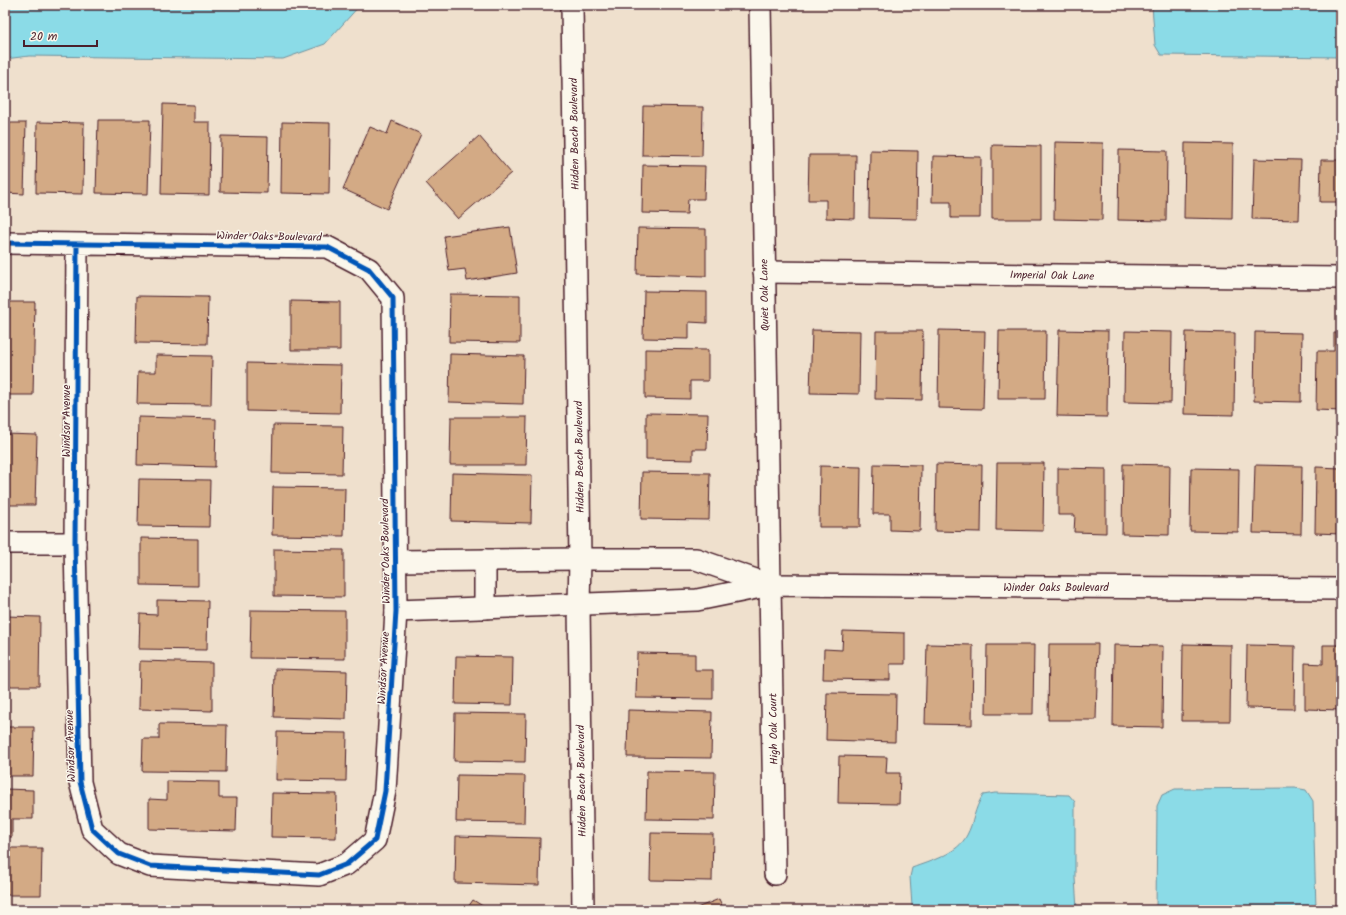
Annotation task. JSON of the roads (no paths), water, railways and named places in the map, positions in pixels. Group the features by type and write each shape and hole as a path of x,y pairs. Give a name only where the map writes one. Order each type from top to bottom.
{"street":[{"name":"Hidden Beach Boulevard","path":"572,5 580,559 579,605 582,910"},
{"name":"Quiet Oak Lane","path":"760,5 771,585"},
{"name":"Winder Oaks Boulevard","path":"5,243 327,247 369,269 392,298 396,611 697,600 771,585 1341,588"},
{"name":"Windsor Avenue","path":"76,244 75,543 80,782 92,829 119,854 150,866 319,875 347,864 375,840 385,791 396,611"},
{"name":"Imperial Oak Lane","path":"764,272 1341,278"},
{"path":"5,543 75,543"},
{"name":"Winder Oaks Boulevard","path":"396,562 696,559 771,585"},
{"path":"485,560 485,608"},
{"name":"High Oak Court","path":"771,585 775,874"}],"water":[{"path":"5,5 360,5 325,44 283,59 29,56 5,59"},
{"path":"1152,5 1341,5 1341,57 1161,55 1155,45"},
{"path":"1295,788 1306,790 1313,801 1316,910 1156,910 1157,806 1162,795 1175,789"},
{"path":"995,793 1069,795 1075,802 1075,878 1077,910 910,910 912,906 910,877 912,868 943,856 963,842 983,795"}]}
